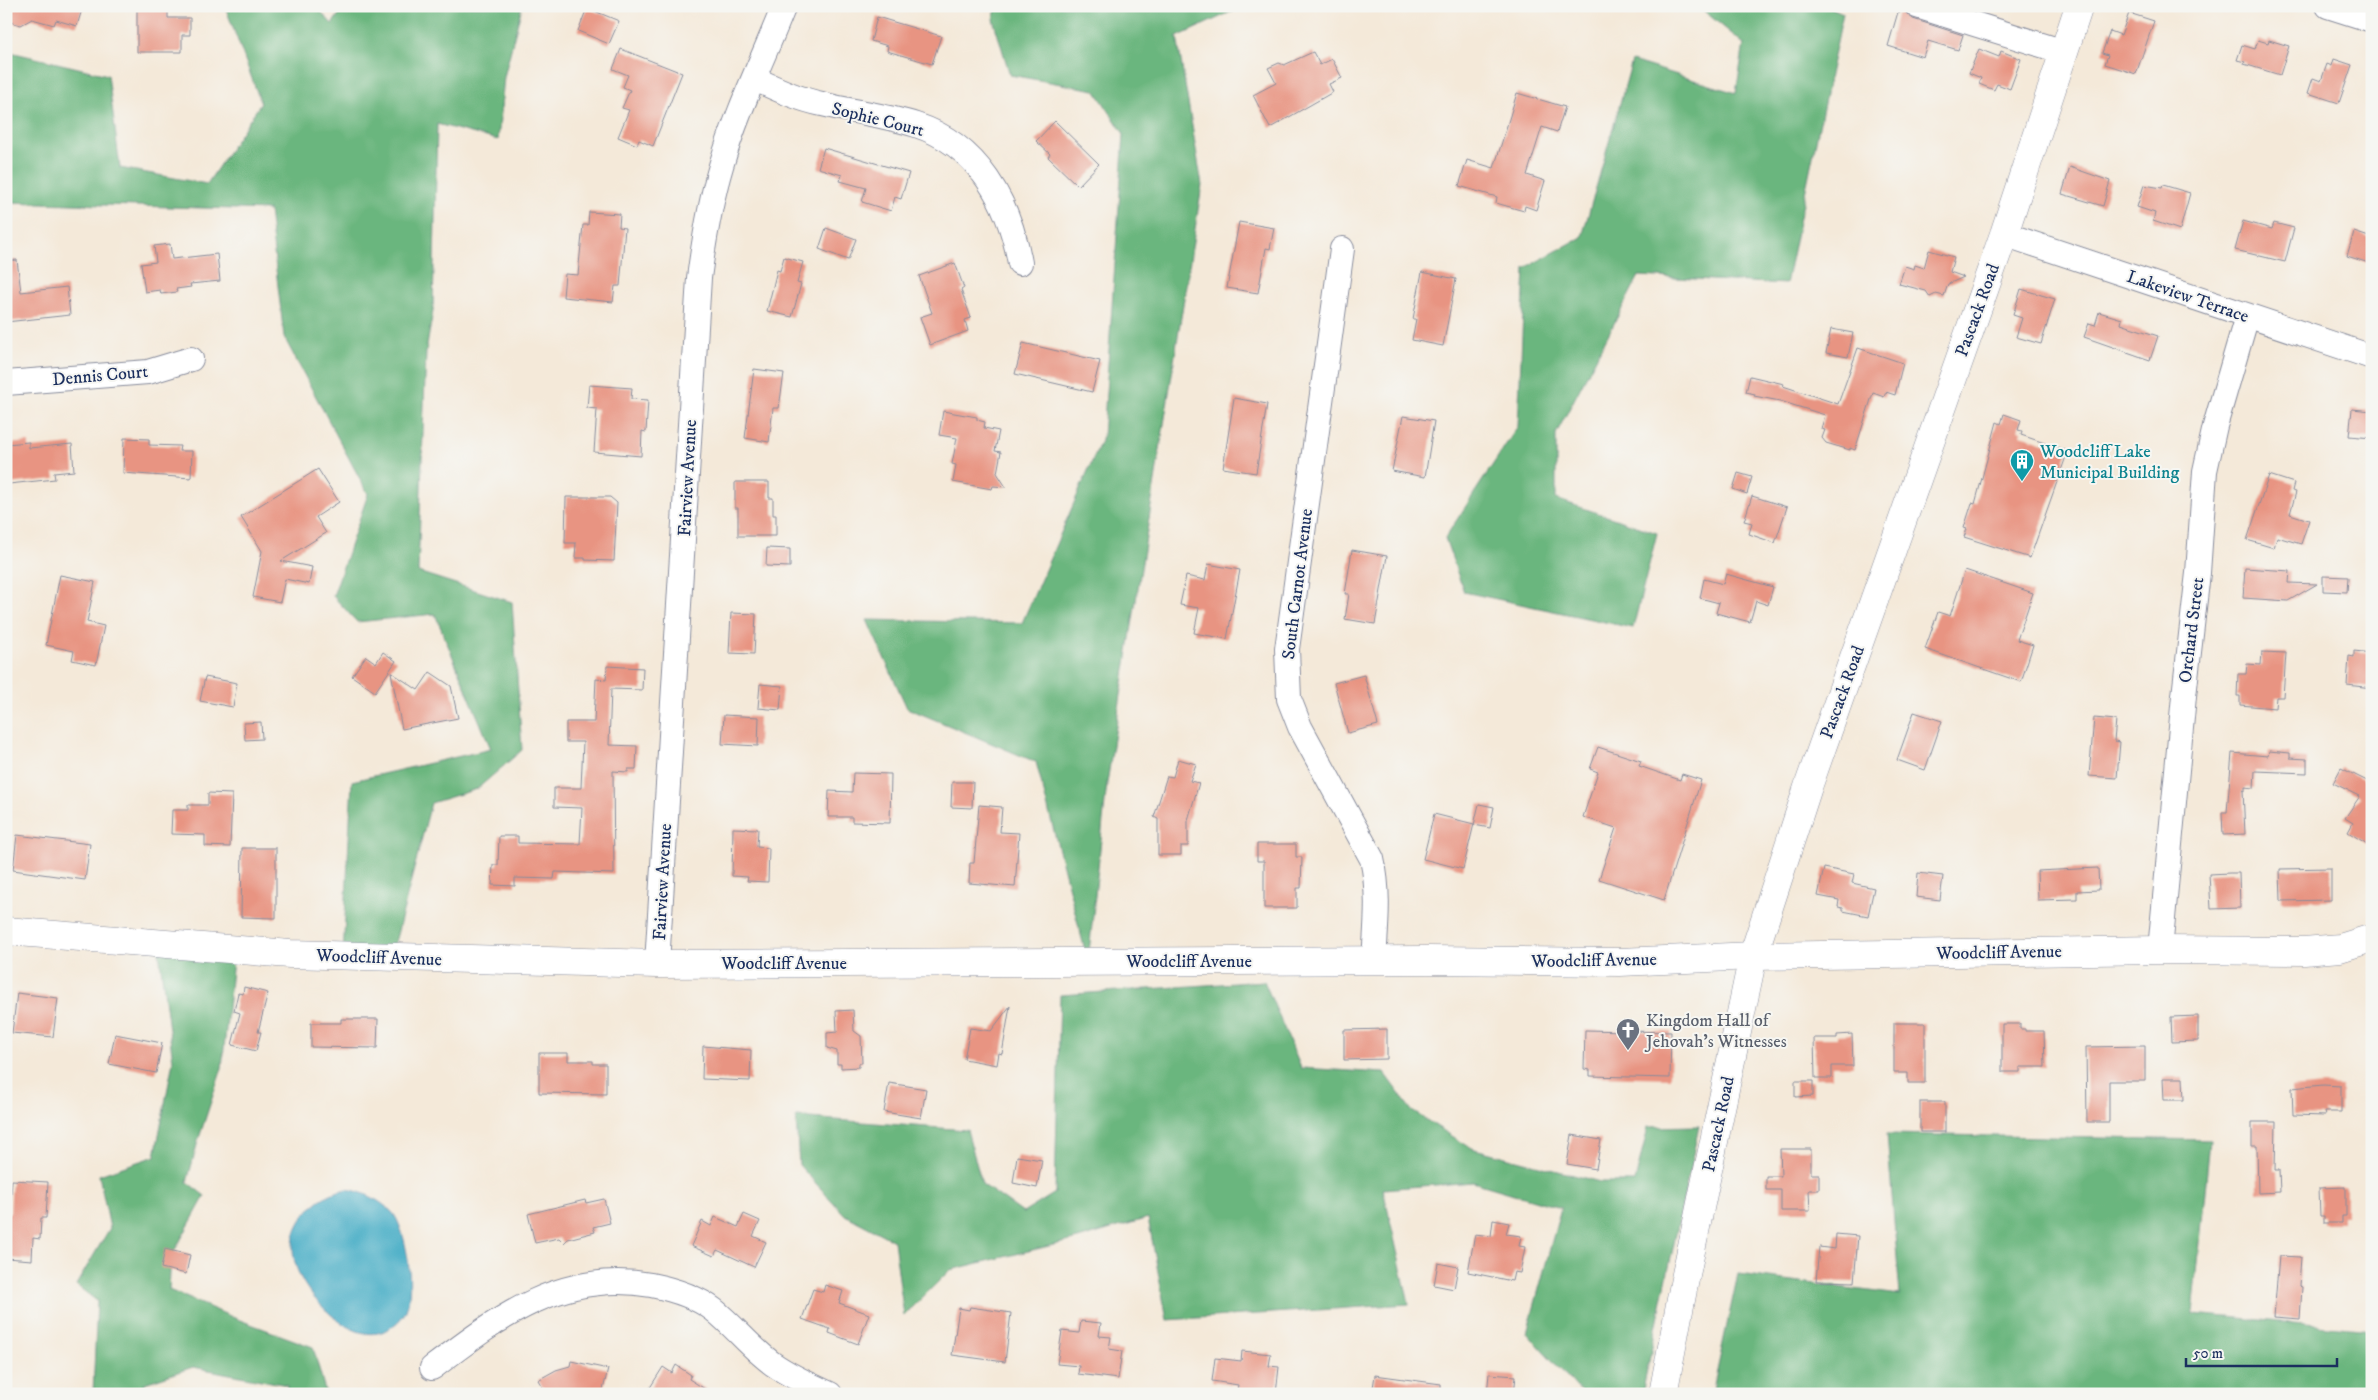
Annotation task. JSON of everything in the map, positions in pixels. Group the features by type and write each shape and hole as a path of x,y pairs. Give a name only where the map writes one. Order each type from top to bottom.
{"main road":[{"name":"Pascack Road","path":"1663,1394 1684,1284 1753,956 1808,787 2004,234 2079,6"},
{"name":"Woodcliff Avenue","path":"6,931 290,954 658,964 1374,961 1620,962 1753,956 2160,950 2304,951 2340,948 2372,938"}],"street":[{"name":"Fairview Avenue","path":"658,964 699,278 707,222 721,166 784,6"},
{"path":"1917,6 2064,52"},
{"path":"2328,6 2372,20"},
{"name":"Sophie Court","path":"755,79 809,101 915,125 940,135 963,151 982,170 997,193 1016,242 1020,263"},
{"name":"Lakeview Terrace","path":"2004,234 2372,357"},
{"name":"South Carnot Avenue","path":"1342,249 1287,648 1289,699 1300,727 1372,859 1377,880 1374,961"},
{"name":"Orchard Street","path":"2160,950 2183,706 2198,574 2205,471 2215,426 2247,316"},
{"name":"Dennis Court","path":"6,383 148,372 192,360"},
{"path":"432,1368 479,1332 545,1295 576,1285 636,1282 668,1288 712,1309 772,1363 800,1380 830,1394"}],"green space":[{"path":"225,6 316,6 332,24 345,6 522,6 504,77 498,140 437,124 433,311 426,351 418,572 512,602 522,750 477,789 431,803 391,958 343,956 352,781 491,749 435,614 357,622 333,596 368,494 284,337 269,210 6,202 6,51 108,75 120,168 207,184 261,103"},
{"path":"997,6 1232,6 1233,11 1177,37 1202,185 1107,783 1088,962 1036,762 907,708 867,620 1022,623 1103,436 1124,134 1095,90 1010,75 993,19"},
{"path":"1698,6 1827,6 1843,13 1786,284 1639,276 1556,434 1556,499 1657,533 1633,628 1464,592 1445,538 1518,426 1525,268 1582,237 1632,61 1736,93 1744,44"},
{"path":"158,944 234,950 222,1068 198,1141 187,1182 205,1196 171,1257 169,1290 237,1319 313,1347 326,1394 286,1394 287,1385 193,1367 145,1383 145,1394 93,1394 97,1301 76,1285 110,1228 99,1175 155,1156 173,1061"},
{"path":"1264,981 1301,1068 1384,1073 1412,1111 1471,1148 1600,1182 1635,1182 1648,1127 1699,1126 1642,1394 1583,1394 1527,1333 1561,1208 1473,1182 1383,1189 1409,1304 1167,1320 1148,1218 1078,1239 950,1270 904,1316 894,1241 845,1215 799,1165 796,1117 967,1130 982,1184 1023,1213 1055,1193 1060,995"},
{"path":"1887,1134 2210,1140 2193,1314 2372,1330 2372,1394 1712,1394 1738,1274 1900,1295"}],"water":[{"path":"347,1189 370,1197 391,1211 397,1219 406,1246 410,1279 407,1307 403,1316 384,1331 365,1333 346,1326 318,1302 301,1279 296,1266 293,1253 294,1239 298,1226 306,1213 324,1197"}],"building":[{"path":"6,6 83,6 77,26 56,20 54,25 32,19 21,25 6,21"},
{"path":"137,6 164,6 164,8 168,8 168,18 190,18 190,35 182,35 182,52 137,52"},
{"path":"587,8 619,21 609,44 578,31"},
{"path":"1902,9 1913,19 1963,35 1958,50 1928,41 1923,57 1888,46 1898,12 1901,12"},
{"path":"2129,13 2154,21 2136,74 2105,64 2108,55 2102,53 2110,31 2121,35"},
{"path":"877,17 941,36 932,64 887,51 888,46 871,41"},
{"path":"2258,40 2268,43 2269,40 2289,46 2280,75 2237,60 2242,45 2255,49"},
{"path":"621,49 682,73 653,146 639,140 637,145 618,137 629,110 622,108 630,90 623,87 628,75 613,69"},
{"path":"1979,49 1999,57 2001,51 2021,59 2010,89 1997,84 1994,90 1979,84 1981,78 1969,73"},
{"path":"1313,52 1320,65 1332,59 1342,78 1329,84 1333,92 1270,128 1253,95 1276,83 1268,68 1279,63 1284,65"},
{"path":"2334,59 2352,65 2339,103 2308,93 2313,78 2321,81 2327,64 2332,66"},
{"path":"1517,93 1565,107 1557,132 1542,127 1527,175 1545,181 1536,210 1525,206 1524,211 1496,203 1497,197 1459,186 1467,160 1494,168"},
{"path":"1055,121 1099,164 1078,186 1048,157 1050,154 1036,141"},
{"path":"824,148 909,173 901,199 895,197 891,211 862,202 866,188 840,181 842,175 818,168"},
{"path":"2070,167 2110,181 2103,206 2062,194"},
{"path":"2144,185 2162,188 2163,185 2190,193 2180,230 2153,221 2155,213 2137,207"},
{"path":"589,212 620,214 619,227 625,228 620,286 615,286 613,302 563,297 565,274 578,275 583,225 588,225"},
{"path":"2243,221 2272,229 2274,223 2294,228 2285,262 2235,250"},
{"path":"1239,222 1274,228 1270,249 1266,248 1258,293 1227,288"},
{"path":"826,228 856,239 848,260 819,249"},
{"path":"2354,232 2372,238 2372,264 2347,256"},
{"path":"170,244 172,259 217,254 220,281 190,284 191,287 176,289 177,292 161,294 160,290 145,292 141,264 156,262 154,246"},
{"path":"1929,250 1954,257 1950,272 1964,277 1948,284 1944,296 1936,294 1930,297 1926,291 1899,284 1905,266 1914,269 1915,265 1924,268"},
{"path":"784,257 803,262 797,283 801,284 792,317 767,311 777,270 780,271"},
{"path":"17,260 21,292 67,287 70,315 6,322 6,261"},
{"path":"955,263 964,288 961,290 971,318 965,320 968,331 930,345 920,317 932,313 919,276"},
{"path":"1422,272 1456,279 1443,346 1412,340 1416,319 1413,319"},
{"path":"2021,289 2055,299 2041,344 2016,337 2022,318 2013,315"},
{"path":"2099,312 2122,319 2121,324 2158,336 2150,360 2084,337 2089,323 2095,325"},
{"path":"1831,329 1853,333 1848,357 1826,353"},
{"path":"1023,343 1100,361 1092,392 1015,374"},
{"path":"1858,348 1903,363 1895,395 1886,392 1884,397 1873,393 1855,450 1826,443 1822,438 1825,430 1821,429 1825,415 1780,401 1754,396 1755,394 1746,392 1750,376 1784,384 1783,386 1838,404"},
{"path":"754,369 784,373 779,408 773,408 769,442 745,438"},
{"path":"589,385 632,388 631,399 648,400 646,432 642,431 641,456 594,452 597,409 587,408"},
{"path":"1234,398 1267,404 1256,473 1223,468"},
{"path":"2352,409 2372,411 2372,438 2349,436"},
{"path":"943,411 977,417 977,420 985,422 984,428 999,431 995,451 1001,452 997,473 1006,487 993,486 992,489 953,482 956,465 952,464 957,438 939,435"},
{"name":"Woodcliff Lake Municipal Building","path":"2004,414 2021,420 2018,430 2022,431 2021,435 2068,451 2030,558 1964,537 1967,529 1964,528 1972,503 1975,504 1997,422 2001,424"},
{"path":"1403,416 1434,421 1425,477 1392,471"},
{"path":"124,438 149,439 149,445 180,446 179,451 192,451 191,478 123,473"},
{"path":"29,442 29,448 72,444 74,471 54,473 55,479 9,484 6,444"},
{"path":"318,469 339,502 316,517 326,533 281,561 312,567 309,584 285,579 280,602 253,597 262,551 241,517"},
{"path":"1738,473 1752,477 1747,494 1733,489"},
{"path":"2269,475 2294,483 2292,491 2296,492 2290,514 2309,520 2301,544 2277,537 2274,548 2247,540"},
{"path":"735,482 769,482 769,498 773,498 773,515 776,515 776,536 738,536 738,508 735,508"},
{"path":"1752,496 1787,507 1775,543 1749,534 1752,523 1744,521"},
{"path":"566,497 610,497 617,503 614,561 575,558 576,543 565,543"},
{"path":"767,548 790,549 790,567 766,566"},
{"path":"1352,550 1387,556 1375,624 1345,619 1349,594 1345,594"},
{"path":"1208,564 1240,570 1227,639 1194,633 1199,608 1180,605 1186,576 1205,580"},
{"path":"2245,568 2290,571 2289,583 2317,584 2288,601 2243,598"},
{"path":"1965,570 2033,593 2017,640 2033,645 2021,682 1925,649 1938,612 1950,616"},
{"path":"1726,574 1773,587 1768,605 1756,601 1750,622 1716,613 1719,603 1700,598 1704,579 1723,584"},
{"path":"60,575 95,582 87,622 104,626 96,665 72,660 74,651 46,645"},
{"path":"2323,576 2348,577 2347,592 2323,591"},
{"path":"731,613 756,614 754,654 729,653"},
{"path":"2354,651 2372,653 2372,688 2347,685 2349,656 2354,657"},
{"path":"383,652 396,661 375,692 352,676 366,656 376,663"},
{"path":"2262,652 2286,653 2283,697 2276,697 2275,708 2240,705 2240,696 2237,696 2238,674 2246,674 2247,664 2261,665"},
{"path":"607,666 643,668 642,690 611,689 609,745 637,746 636,769 628,769 628,772 613,771 614,874 555,872 554,879 515,878 515,886 492,885 493,865 498,865 499,836 518,836 518,843 580,844 582,808 554,807 554,788 581,788 583,742 566,742 566,722 594,722 596,679 606,680"},
{"path":"391,672 418,690 430,672 451,686 458,718 402,729"},
{"path":"1364,675 1378,725 1348,733 1334,683"},
{"path":"205,677 237,683 233,707 200,701"},
{"path":"760,684 782,686 780,710 758,708"},
{"path":"1914,712 1942,721 1925,770 1897,760"},
{"path":"724,715 759,717 758,746 722,744"},
{"path":"2094,718 2116,720 2114,741 2120,742 2117,778 2089,776"},
{"path":"261,722 262,739 245,740 244,723"},
{"path":"1598,747 1641,761 1639,766 1680,780 1682,774 1701,780 1664,900 1599,879 1616,828 1583,817 1598,772 1590,769"},
{"path":"2269,751 2290,753 2290,758 2307,759 2307,773 2255,771 2254,788 2245,787 2245,791 2243,790 2245,834 2223,835 2222,812 2227,812 2232,753 2268,756"},
{"path":"1178,759 1196,764 1190,781 1199,783 1188,820 1188,846 1181,846 1181,855 1158,855 1158,819 1154,817 1167,776 1173,777"},
{"path":"2341,768 2369,782 2372,777 2372,847 2348,832 2353,823 2345,818 2360,796 2333,783"},
{"path":"853,773 891,774 890,823 852,822 852,817 828,817 829,791 852,792"},
{"path":"952,782 973,782 972,808 951,807"},
{"path":"208,793 232,794 230,847 205,846 205,835 171,834 172,810 188,810 188,805 208,805"},
{"path":"1479,804 1494,807 1490,828 1474,825"},
{"path":"979,805 1002,807 1000,832 1019,833 1015,887 969,883 970,863 974,863"},
{"path":"1434,814 1474,824 1463,869 1423,859"},
{"path":"733,828 758,829 757,847 769,848 768,882 747,881 748,877 732,876"},
{"path":"17,835 90,844 85,880 13,870"},
{"path":"1257,844 1296,844 1296,857 1302,857 1301,888 1297,888 1297,908 1264,908 1264,861 1257,861"},
{"path":"242,848 276,848 276,918 241,917"},
{"path":"1824,868 1854,874 1852,883 1874,888 1868,916 1843,911 1843,908 1838,907 1839,900 1818,896"},
{"path":"2098,868 2099,890 2077,891 2077,899 2038,900 2037,871"},
{"path":"2331,868 2331,900 2281,901 2280,869"},
{"path":"1918,873 1943,876 1940,900 1916,897"},
{"path":"2239,873 2240,908 2211,909 2209,874"},
{"path":"244,987 268,993 258,1032 261,1032 256,1051 232,1045 240,1013 234,1011 238,993 243,994"},
{"path":"17,993 58,998 53,1037 12,1033"},
{"path":"1010,1006 1002,1054 999,1053 997,1065 964,1059 970,1028 991,1031"},
{"path":"853,1010 854,1031 861,1036 862,1063 859,1063 859,1067 841,1068 841,1064 837,1064 837,1051 827,1048 827,1033 837,1032 836,1011"},
{"path":"2198,1016 2198,1041 2172,1042 2171,1017"},
{"path":"341,1019 378,1019 377,1048 311,1047 311,1023 341,1023"},
{"path":"1894,1023 1925,1023 1925,1083 1908,1083 1908,1073 1894,1073"},
{"path":"2002,1024 2020,1024 2020,1029 2025,1029 2025,1031 2044,1031 2045,1067 2020,1067 2020,1072 2002,1072"},
{"path":"1387,1029 1387,1059 1344,1060 1344,1030"},
{"name":"Kingdom Hall of Jehovah's Witnesses","path":"1585,1030 1671,1032 1670,1078 1590,1076 1590,1070 1584,1069"},
{"path":"115,1034 162,1043 156,1073 109,1064"},
{"path":"1852,1034 1853,1066 1832,1066 1832,1078 1815,1078 1814,1038 1837,1038 1837,1035"},
{"path":"703,1046 751,1050 750,1081 702,1079"},
{"path":"2145,1046 2145,1081 2109,1081 2109,1122 2087,1122 2086,1047"},
{"path":"539,1053 568,1053 568,1061 593,1061 593,1064 606,1064 606,1094 539,1093"},
{"path":"2163,1078 2183,1078 2184,1100 2164,1100"},
{"path":"1795,1081 1813,1081 1813,1096 1795,1097"},
{"path":"889,1083 926,1089 921,1118 884,1112"},
{"path":"2323,1085 2341,1086 2341,1112 2324,1112 2325,1116 2293,1115 2292,1088"},
{"path":"1920,1102 1945,1102 1945,1132 1920,1132"},
{"path":"2252,1122 2276,1122 2275,1170 2279,1170 2280,1192 2258,1193 2257,1146 2252,1146"},
{"path":"1572,1135 1601,1140 1596,1169 1567,1164"},
{"path":"1780,1149 1811,1149 1811,1174 1819,1174 1819,1190 1809,1190 1810,1211 1781,1211 1781,1190 1766,1190 1766,1176 1781,1176"},
{"path":"1017,1156 1042,1160 1037,1188 1013,1183"},
{"path":"12,1180 48,1182 46,1218 41,1218 40,1239 33,1238 32,1260 6,1258 6,1213 10,1213"},
{"path":"2346,1187 2346,1216 2342,1216 2342,1223 2324,1223 2324,1216 2320,1216 2319,1188"},
{"path":"604,1199 610,1223 593,1227 595,1232 568,1239 564,1243 559,1238 535,1243 528,1214 585,1200 586,1203"},
{"path":"744,1214 760,1221 753,1236 766,1242 754,1267 717,1250 714,1256 691,1246 702,1221 711,1226 715,1217 738,1227"},
{"path":"1493,1220 1509,1223 1506,1234 1521,1236 1519,1246 1525,1247 1520,1273 1514,1272 1512,1281 1468,1272 1475,1234 1491,1236"},
{"path":"1836,1234 1858,1236 1854,1282 1816,1281 1819,1247 1835,1249"},
{"path":"165,1249 190,1255 186,1274 161,1268"},
{"path":"2279,1256 2301,1257 2299,1286 2302,1287 2300,1319 2274,1317"},
{"path":"1438,1263 1458,1267 1454,1289 1434,1285"},
{"path":"825,1285 843,1291 839,1303 869,1314 858,1344 829,1333 830,1329 802,1319 813,1289 823,1292"},
{"path":"970,1307 1011,1313 1005,1362 952,1355 959,1308 969,1310"},
{"path":"1081,1321 1101,1323 1099,1336 1111,1337 1109,1349 1122,1351 1118,1379 1078,1374 1079,1366 1057,1364 1062,1331 1079,1333"},
{"path":"1242,1351 1271,1354 1269,1366 1279,1367 1276,1394 1237,1391 1238,1385 1212,1381 1215,1358 1241,1361"},
{"path":"571,1361 608,1369 602,1394 547,1394 538,1380 556,1370 570,1366"},
{"path":"676,1365 691,1375 689,1379 713,1394 646,1394 663,1367 672,1373"},
{"path":"1489,1374 1516,1376 1514,1394 1487,1394"},
{"path":"1375,1375 1441,1384 1441,1394 1372,1394"}],"place":[{"name":"Woodcliff Lake Municipal Building","path":"2022,482"},
{"name":"Kingdom Hall of Jehovah's Witnesses","path":"1628,1051"}]}
